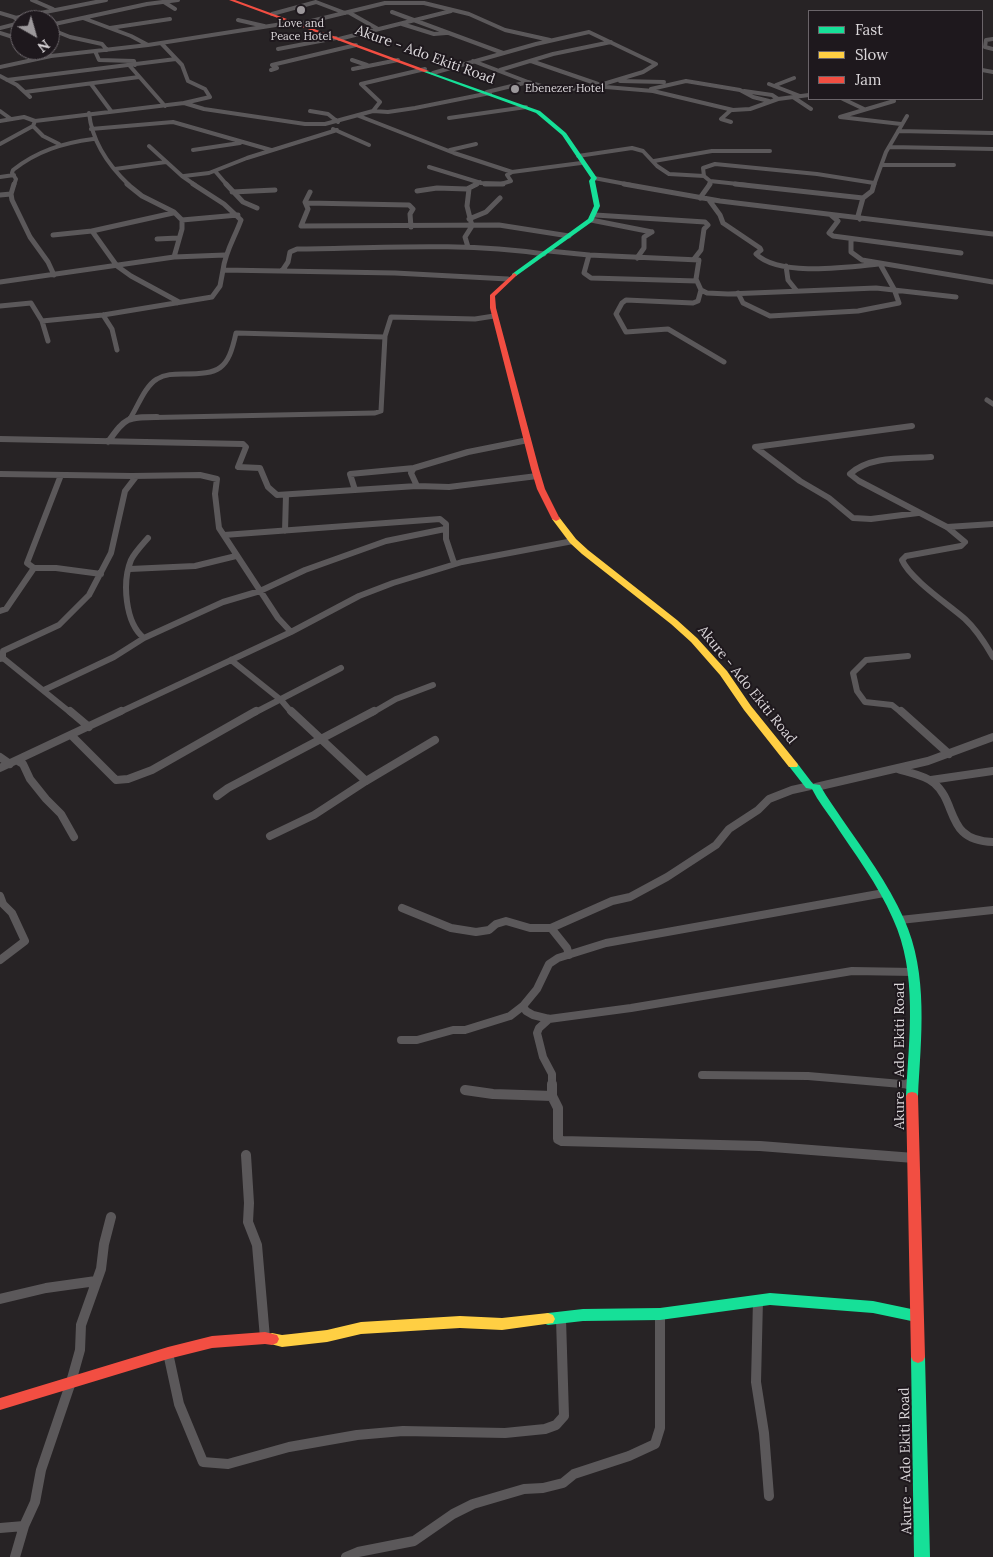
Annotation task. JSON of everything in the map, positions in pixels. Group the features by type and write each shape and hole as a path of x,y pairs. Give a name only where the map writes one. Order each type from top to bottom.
{"main road":[{"name":"Akure - Ado Ekiti Road","path":"231,0 526,106 555,123 562,131 579,160 594,178"},
{"path":"593,218 598,205 592,181 594,178"},
{"name":"Akure - Ado Ekiti Road","path":"593,218 508,279 492,296 494,316 537,476 559,524 573,541 687,633 700,646 741,697 747,708 813,787 859,851 900,920 911,951 914,972 913,1085 916,1316 922,1557"},
{"path":"0,1404 168,1353 212,1342 265,1338 282,1341 327,1336 361,1328 460,1322 502,1324 599,1314 660,1314 758,1300 795,1299 873,1307 916,1316"}],"street":[{"path":"32,0 53,10 106,0"},
{"path":"82,0 88,3"},
{"path":"138,0 147,4"},
{"path":"60,23 147,4 178,0"},
{"path":"272,14 324,0"},
{"path":"164,2 175,9"},
{"path":"316,2 356,16 364,23 378,29"},
{"path":"0,66 52,56 148,45 297,23 347,13 358,8 398,2 424,2 482,19 491,26 550,40"},
{"path":"130,8 135,11"},
{"path":"278,49 338,38 453,10"},
{"path":"392,12 414,21 452,32 466,40 503,52"},
{"path":"83,18 148,45"},
{"path":"108,28 170,19"},
{"path":"238,20 255,22 266,27"},
{"path":"400,24 434,34 452,32"},
{"path":"373,111 380,102 361,84 473,61 550,40 589,32 656,65 600,86 531,61"},
{"path":"60,33 102,44 107,50"},
{"path":"993,39 986,40 985,46 993,49"},
{"path":"500,70 553,54 610,42"},
{"path":"0,144 34,123 89,113 165,106 210,97 205,89 188,82 182,65 160,43"},
{"path":"271,70 277,68 272,65 296,61 356,45"},
{"path":"95,51 99,60 134,61 135,65"},
{"path":"7,80 176,59"},
{"path":"352,60 369,65"},
{"path":"353,69 398,60"},
{"path":"473,61 558,91 600,86 647,90 682,96 731,110 752,109 778,98 808,94"},
{"path":"129,65 165,106"},
{"path":"0,76 30,97"},
{"path":"25,92 139,77"},
{"path":"794,78 782,84 771,85 800,96"},
{"path":"613,80 673,83"},
{"path":"647,90 686,81 785,97"},
{"path":"184,103 204,109 305,124 325,124 373,111 388,112 430,106 528,82"},
{"path":"91,84 111,111"},
{"path":"740,90 756,98 769,101"},
{"path":"772,95 778,98"},
{"path":"793,97 811,109"},
{"path":"846,100 864,108"},
{"path":"894,101 864,108 840,117 901,124"},
{"path":"449,118 526,106"},
{"path":"310,110 328,114 338,122"},
{"path":"731,110 721,119 731,122"},
{"path":"0,111 11,119"},
{"path":"89,113 93,139 103,156 142,196 182,220 184,227 178,238 174,257"},
{"path":"359,116 512,172 523,172 632,148 643,151 657,166 669,174 704,176 710,181 863,198"},
{"path":"860,218 858,216 863,198 872,191 875,176 882,165 895,132 898,131 907,116"},
{"path":"0,121 24,117 34,123 43,136 59,144"},
{"path":"91,129 173,122 271,150"},
{"path":"325,124 369,145"},
{"path":"190,178 337,130"},
{"path":"898,131 993,133"},
{"path":"54,275 48,262 26,230 12,200 11,194 16,179 13,170 31,156 59,144 93,139"},
{"path":"193,150 244,143"},
{"path":"450,150 476,144"},
{"path":"42,322 104,315 212,297 220,286 225,255 231,247 242,222 238,215 190,178 182,176 149,146"},
{"path":"890,147 993,149"},
{"path":"654,161 712,150 770,151"},
{"path":"115,169 166,162"},
{"path":"704,176 703,168 712,164 722,164 817,174 874,183"},
{"path":"882,165 954,165"},
{"path":"429,167 447,170 480,182 500,184 508,183 511,180 507,175 512,172"},
{"path":"215,171 243,202 257,208"},
{"path":"0,177 14,175"},
{"path":"594,178 709,200 993,234"},
{"path":"700,198 709,187 710,181"},
{"path":"417,191 437,188 469,188 480,182"},
{"path":"469,188 467,206 472,226"},
{"path":"232,192 275,190"},
{"path":"310,192 305,202 308,209 301,226 506,225 569,236"},
{"path":"0,195 11,194"},
{"path":"469,219 486,212 500,198"},
{"path":"709,200 720,214 723,223 760,248 757,256 797,269 841,268 879,264"},
{"path":"307,203 409,205 413,209 410,214 411,226"},
{"path":"53,235 92,232 173,213"},
{"path":"829,214 838,221 830,235 961,253"},
{"path":"182,220 238,215"},
{"path":"593,218 652,231 644,237 644,248 636,258"},
{"path":"593,218 705,222 708,225 704,229 701,250 694,259"},
{"path":"468,247 465,237 472,226"},
{"path":"92,232 118,266 131,276 179,302 177,303"},
{"path":"157,239 178,238"},
{"path":"851,239 850,249 854,256 879,264 993,282"},
{"path":"282,271 288,262 290,252 297,249 468,247 546,253 699,260 697,281 701,290 698,301 626,300 622,303 616,314 626,332 668,329 724,362"},
{"path":"0,282 174,257 225,255"},
{"path":"589,255 584,273 590,278 697,281"},
{"path":"738,293 743,303 766,315 778,317 858,311 899,303 894,289 879,264"},
{"path":"786,266 785,274 789,283 796,290"},
{"path":"223,270 404,274 508,279"},
{"path":"701,290 713,294 876,288 956,297"},
{"path":"0,306 31,303 42,322 48,341"},
{"path":"104,315 112,329 117,350"},
{"path":"131,417 375,413 381,410 378,397 385,369 384,337 391,317 475,319 494,316"},
{"path":"108,442 120,425 131,417 156,378 170,374 206,374 222,368 232,351 236,333 384,337"},
{"path":"912,426 755,447 800,481 829,498 853,518 871,519 918,512"},
{"path":"0,439 243,444 246,447 238,467 260,468 271,492 277,495 417,486 449,487 537,476"},
{"path":"355,490 350,474 414,468 468,452 528,440"},
{"path":"931,457 891,460 858,466 850,474 859,481 947,527 965,542 965,544 906,556 902,560 930,591 966,620 979,634 993,657"},
{"path":"414,468 411,472 417,486"},
{"path":"0,474 200,475 217,479 215,490 219,528 278,618 291,632"},
{"path":"61,475 27,563 34,568 56,568 101,574"},
{"path":"89,728 2,658 3,651 59,626 89,595 111,553 122,511 124,491 135,478 132,476"},
{"path":"285,531 286,495"},
{"path":"224,535 369,525 433,518 443,520 446,524 448,547 454,562"},
{"path":"947,527 993,524"},
{"path":"44,690 114,657 144,638 223,602 260,591 305,570 386,541 445,529"},
{"path":"144,638 134,629 127,607 130,563 148,538"},
{"path":"0,768 291,632 323,612 410,574 454,562 573,541"},
{"path":"130,569 195,566 236,556"},
{"path":"0,611 6,609 34,568"},
{"path":"908,656 866,660 853,673 855,684 864,702 870,704 887,703 896,707 949,754"},
{"path":"232,660 281,700 366,781"},
{"path":"72,736 116,780 122,780 174,759 207,737 341,668"},
{"path":"217,796 228,788 360,720 396,698 433,685"},
{"path":"402,908 451,928 476,932 489,930 496,924 506,921 530,928 551,928 612,901 630,897 667,877 716,845 728,829 758,810 769,799 792,790 898,770 963,751 993,737"},
{"path":"270,836 314,815 366,781 436,740"},
{"path":"0,757 10,764"},
{"path":"18,761 23,764 30,779 46,799 61,814 74,837"},
{"path":"898,770 931,780 993,771"},
{"path":"931,780 945,795 952,817 957,823 975,840 993,842"},
{"path":"510,1016 523,1006 537,989 549,964 558,958 630,937 752,918 795,908 884,893"},
{"path":"0,896 3,904 12,913 25,941 0,960"},
{"path":"900,920 993,910"},
{"path":"551,928 567,948 569,955"},
{"path":"523,1006 526,1011 533,1015 549,1019 631,1008 846,972 877,970 914,972"},
{"path":"400,1040 417,1040 453,1030 465,1030 510,1016 533,1015"},
{"path":"549,1019 537,1034 543,1057 552,1074 552,1096 558,1108 558,1139 562,1141 760,1146 914,1158"},
{"path":"702,1075 788,1074 859,1078 913,1085"},
{"path":"465,1090 552,1096"},
{"path":"246,1155 249,1203 248,1222 257,1245 265,1338"},
{"path":"15,1557 24,1526 35,1502 41,1470 71,1382 80,1350 81,1325 101,1269 104,1244 111,1217"},
{"path":"0,1299 46,1288 96,1281"},
{"path":"758,1300 756,1382 764,1433 769,1496"},
{"path":"346,1557 358,1552 414,1541 453,1514 473,1504 524,1489 543,1488 563,1483 574,1474 629,1456 656,1444 660,1428 660,1314"},
{"path":"168,1353 174,1370 178,1396 194,1445 203,1462 228,1464 289,1447 357,1434 403,1431 505,1433 545,1430 556,1425 564,1416 561,1319"},
{"path":"0,1528 24,1526"}],"traffic: fast":[{"path":"426,71 538,112 564,134 594,178 592,181 597,206 591,220 514,275"},
{"path":"793,765 810,786 816,787 864,859 893,907 907,938 914,982 915,1006 912,1096"},
{"path":"548,1319 583,1315 660,1314 770,1299 873,1307 916,1316"},
{"path":"918,1357 922,1557"}],"traffic: slow":[{"path":"556,519 573,541 585,552 694,640 724,673 747,708 793,765"},
{"path":"272,1339 282,1341 327,1336 361,1328 460,1322 502,1324 548,1319"}],"traffic: jam":[{"path":"231,0 426,71"},
{"path":"514,275 492,296 493,308 535,469 541,489 556,519"},
{"path":"912,1096 918,1357"},
{"path":"0,1404 168,1353 212,1342 272,1339"}],"place":[{"name":"Love and Peace Hotel","path":"301,10"},
{"name":"Ebenezer Hotel","path":"515,89"}]}
